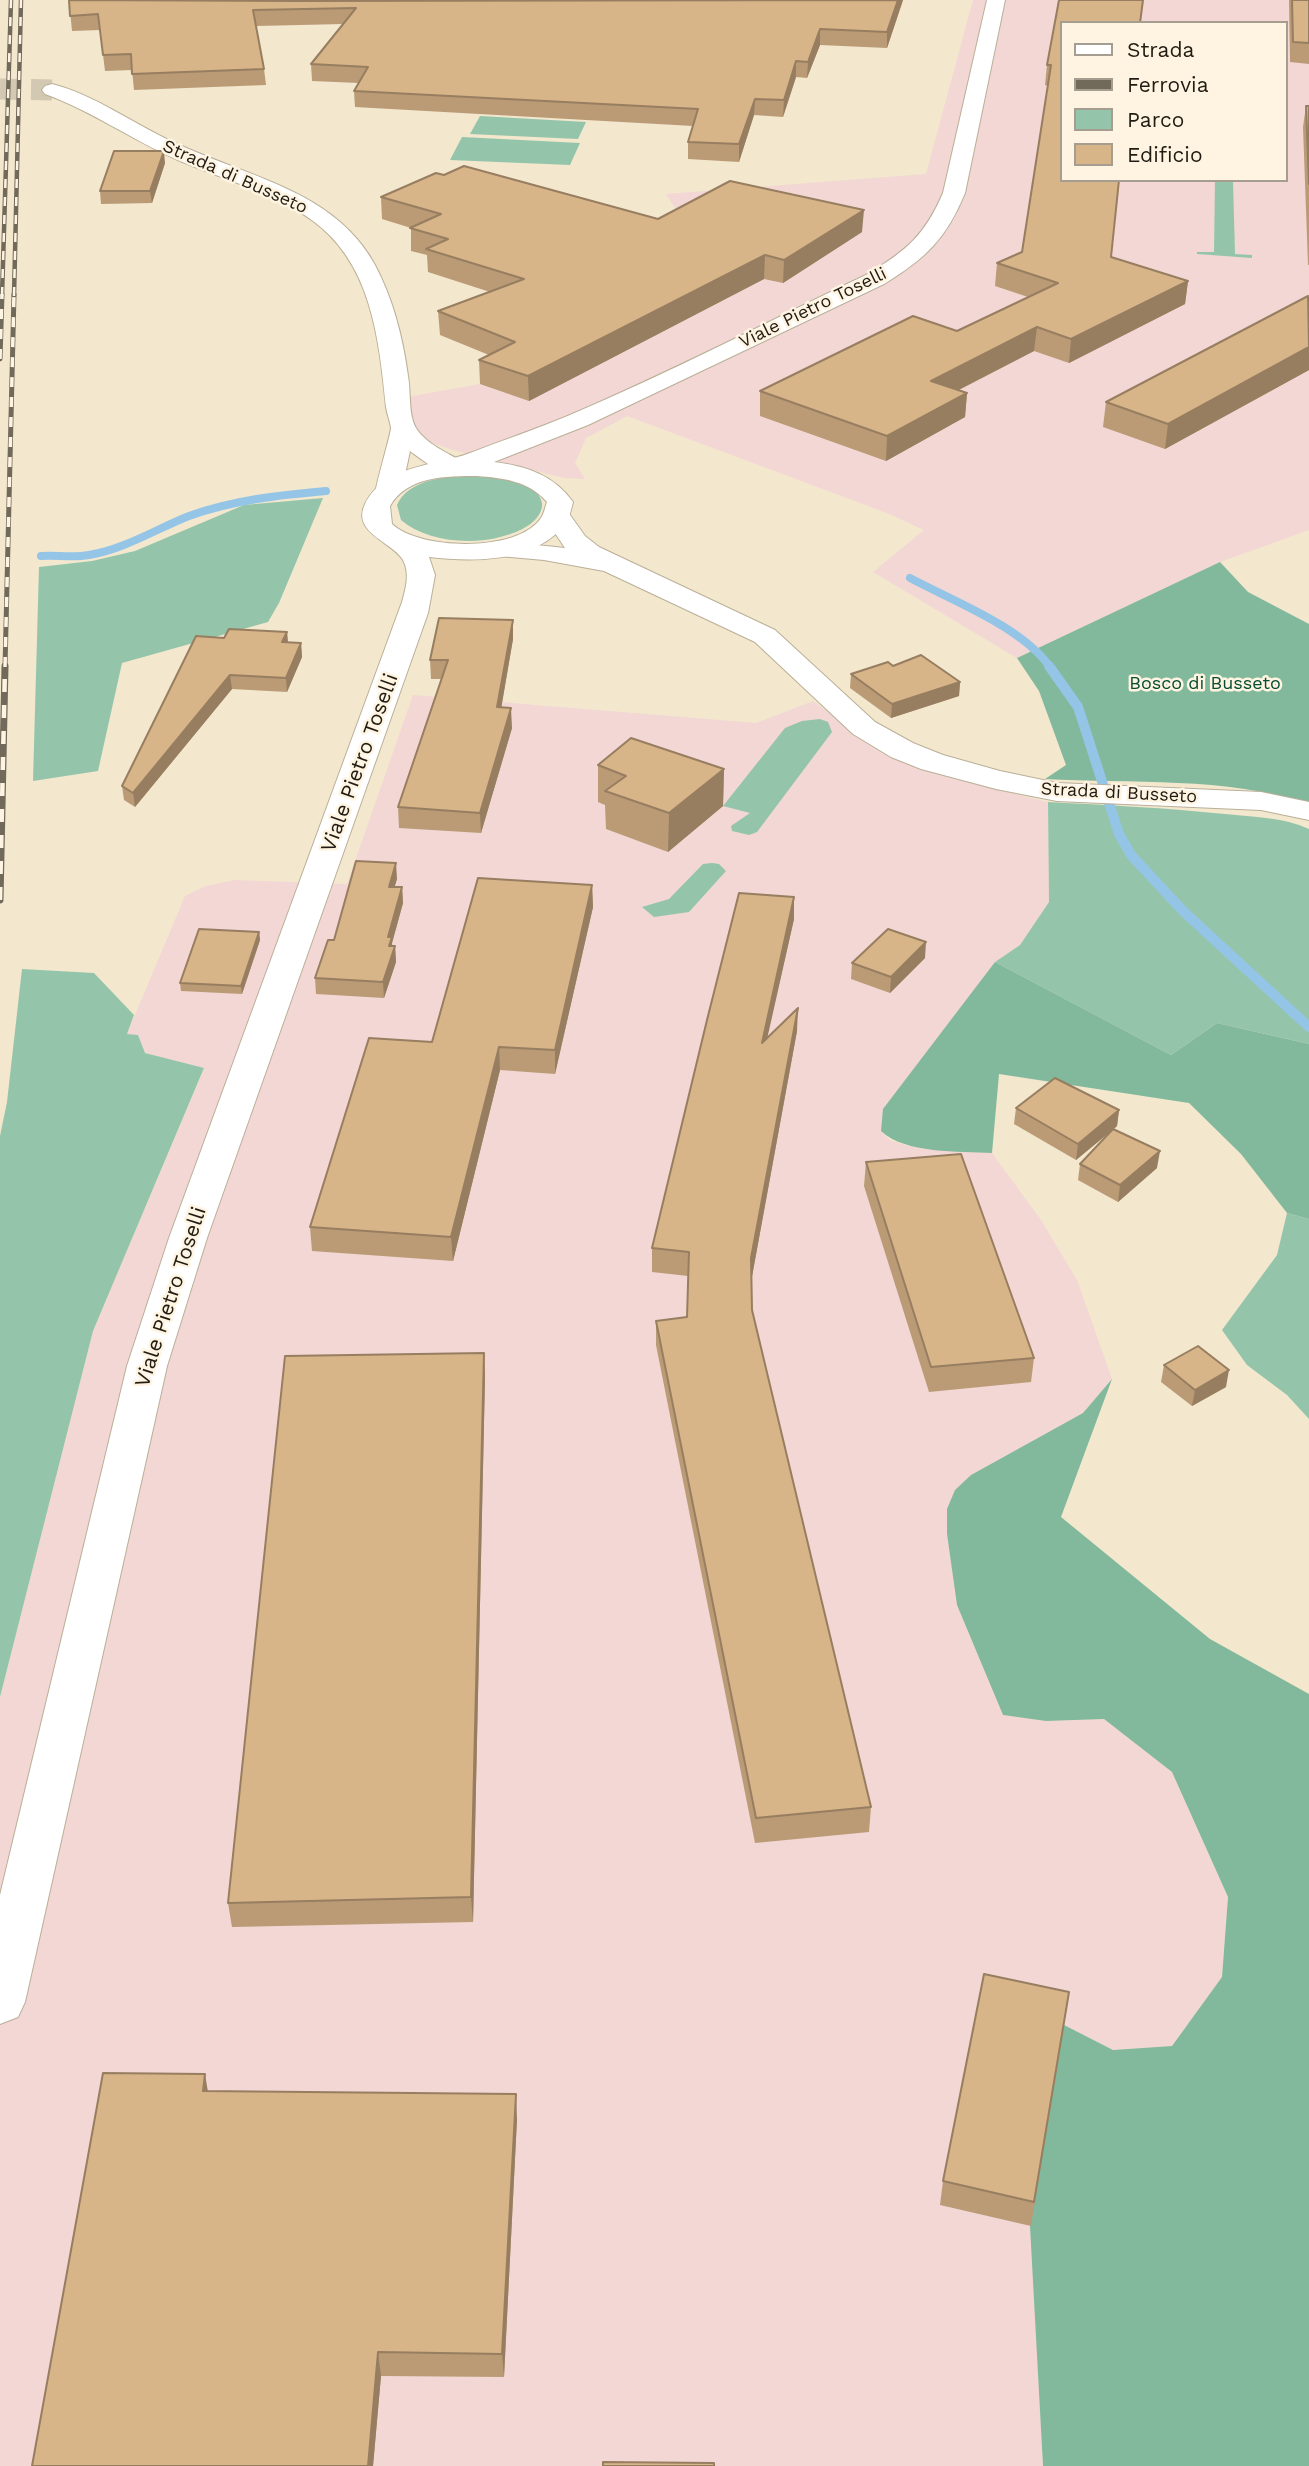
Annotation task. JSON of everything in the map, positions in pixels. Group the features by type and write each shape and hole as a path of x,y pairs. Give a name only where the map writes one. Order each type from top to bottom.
{"main road":[{"name":"Viale Pietro Toselli","path":"0,2002 146,1366 188,1238 414,613 422,570 415,555 376,522 375,509 389,489 412,477 454,468 579,420 865,285 899,265 921,247 942,221 954,193 996,0"},
{"name":"Strada di Busseto","path":"51,90 92,106 173,151 297,203 338,228 360,258 378,300 395,366 404,429 393,464 389,489"},
{"name":"Viale Pietro Toselli","path":"454,468 547,468 562,436 579,420"},
{"path":"404,429 419,444 454,468"},
{"path":"547,468 560,502 558,518"},
{"name":"Viale Pietro Toselli","path":"414,613 449,570 491,550 539,535 558,518"},
{"name":"Strada di Busseto","path":"558,518 575,542 613,566 765,636 864,728 902,750 948,767 1021,786 1068,793 1261,801 1309,811"},
{"name":"Viale Pietro Toselli","path":"402,542 440,551 491,550"},
{"name":"Strada di Busseto","path":"491,550 557,554 613,566"}],"shaded area":[{"path":"973,0 1309,0 1309,530 1220,562 1017,658 873,572 924,530 887,513 627,416 586,438 575,463 585,479 564,478 453,450 435,444 415,432 407,397 480,384 713,265 666,194 926,174"},
{"path":"413,695 756,723 813,701 873,744 963,781 1048,802 1049,902 1020,945 995,962 881,1131 890,1140 908,1146 992,1153 1041,1220 1077,1280 1112,1379 1083,1413 971,1475 947,1534 957,1605 1003,1715 1046,1721 1104,1719 1172,1772 1228,1897 1222,1977 1172,2046 1113,2050 1064,2026 1031,2226 1043,2466 0,2466 0,1697 93,1331 204,1069 145,1053 138,1036 127,1034 185,896 206,886 235,880 347,884"}],"green space":[{"path":"480,116 586,122 578,139 470,134"},
{"path":"462,137 580,143 570,165 450,160"},
{"path":"1215,182 1233,182 1235,254 1252,255 1252,258 1197,254 1214,252"},
{"path":"460,475 507,479 530,487 538,494 542,503 540,513 532,523 515,532 482,540 464,541 429,535 401,520 397,505 408,491 424,482"},
{"path":"323,498 279,603 268,622 122,663 98,771 33,781 39,567 92,561 135,551 244,505"},
{"name":"Bosco di Busseto","path":"1220,562 1248,592 1309,624 1309,804 1277,795 1211,785 1045,779 1066,765 1039,691 1017,658"},
{"path":"820,719 828,722 832,732 757,832 749,835 732,831 731,826 750,813 723,806 785,728 802,721"},
{"path":"1048,802 1257,817 1289,822 1309,829 1309,1044 1217,1023 1171,1055 995,962 1020,945 1049,902"},
{"path":"703,864 719,864 726,871 689,912 654,917 642,907 669,899"},
{"path":"995,962 1171,1055 1217,1023 1309,1044 1309,1219 1287,1213 1241,1154 1189,1103 999,1074 992,1153 918,1148 904,1144 881,1131 883,1109"},
{"path":"22,969 94,973 134,1015 127,1034 138,1035 145,1053 204,1068 93,1331 0,1697 0,1136 7,1102"},
{"path":"1287,1213 1309,1219 1309,1419 1287,1395 1247,1365 1222,1330 1277,1255"},
{"path":"1112,1379 1061,1517 1210,1639 1309,1694 1309,2466 1043,2466 1030,2226 1064,2025 1113,2050 1172,2046 1222,1977 1228,1897 1172,1772 1104,1719 1046,1721 1003,1715 957,1605 947,1534 947,1509 955,1490 971,1475 1083,1413"}],"building":[{"path":"69,0 898,0 887,32 820,29 808,62 796,61 784,100 755,99 739,144 688,142 698,109 354,91 368,67 311,64 356,8 253,10 264,69 132,74 131,54 103,55 98,14 70,16"},
{"path":"1059,0 1143,0 1140,21 1060,21 1060,182 1119,182 1111,257 1188,281 1071,339 1037,327 931,381 967,393 887,436 760,391 913,316 957,331 1058,283 997,263 1022,252 1051,65 1047,65"},
{"path":"1292,0 1309,0 1309,43 1293,42"},
{"path":"1306,106 1309,106 1309,184"},
{"path":"114,151 164,151 150,191 100,191"},
{"path":"464,166 658,219 730,181 864,210 784,260 765,255 528,376 479,360 515,342 438,311 524,279 426,249 448,239 410,228 441,214 381,197 436,173 444,175"},
{"path":"1308,296 1309,347 1168,424 1106,402"},
{"path":"439,618 513,620 497,707 511,708 480,813 398,807 448,660 430,660"},
{"path":"229,629 287,632 282,642 301,643 286,678 230,675 133,793 122,786 196,636 224,638"},
{"path":"921,655 960,682 892,704 851,674 888,662 893,666"},
{"path":"631,738 724,769 669,813 605,791 626,776 598,765"},
{"path":"356,861 396,863 389,887 402,887 388,937 392,937 389,946 395,946 383,982 315,978 328,940 334,940"},
{"path":"478,878 592,885 555,1050 499,1047 451,1237 310,1227 369,1038 432,1042"},
{"path":"739,893 794,897 762,1043 798,1008 751,1258 752,1310 871,1807 756,1818 656,1321 687,1317 689,1252 652,1248"},
{"path":"199,929 259,932 241,986 180,983"},
{"path":"888,929 926,942 891,977 852,963"},
{"path":"1055,1078 1119,1110 1078,1144 1016,1108"},
{"path":"1113,1129 1160,1151 1120,1185 1080,1164"},
{"path":"961,1154 1034,1358 931,1367 866,1162"},
{"path":"1198,1346 1229,1370 1195,1390 1164,1365"},
{"path":"484,1353 471,1897 228,1903 285,1356"},
{"path":"984,1974 1069,1992 1034,2202 943,2181"},
{"path":"103,2073 205,2074 203,2091 516,2094 502,2354 378,2352 368,2466 32,2466"},
{"path":"603,2462 714,2463 714,2466 603,2466"}],"waterway":[{"path":"41,556 89,555 128,543 206,510 257,499 326,491"},
{"path":"910,578 1005,627 1038,653 1050,667"},
{"path":"1049,666 1078,707 1119,834 1131,855 1183,911 1309,1027"}],"tunnel":[{"path":"0,89 52,90"}],"railway":[{"path":"2,296 11,0"},
{"path":"14,296 21,0"},
{"path":"0,359 2,294"},
{"path":"5,667 14,294"},
{"path":"0,900 5,666"}]}
